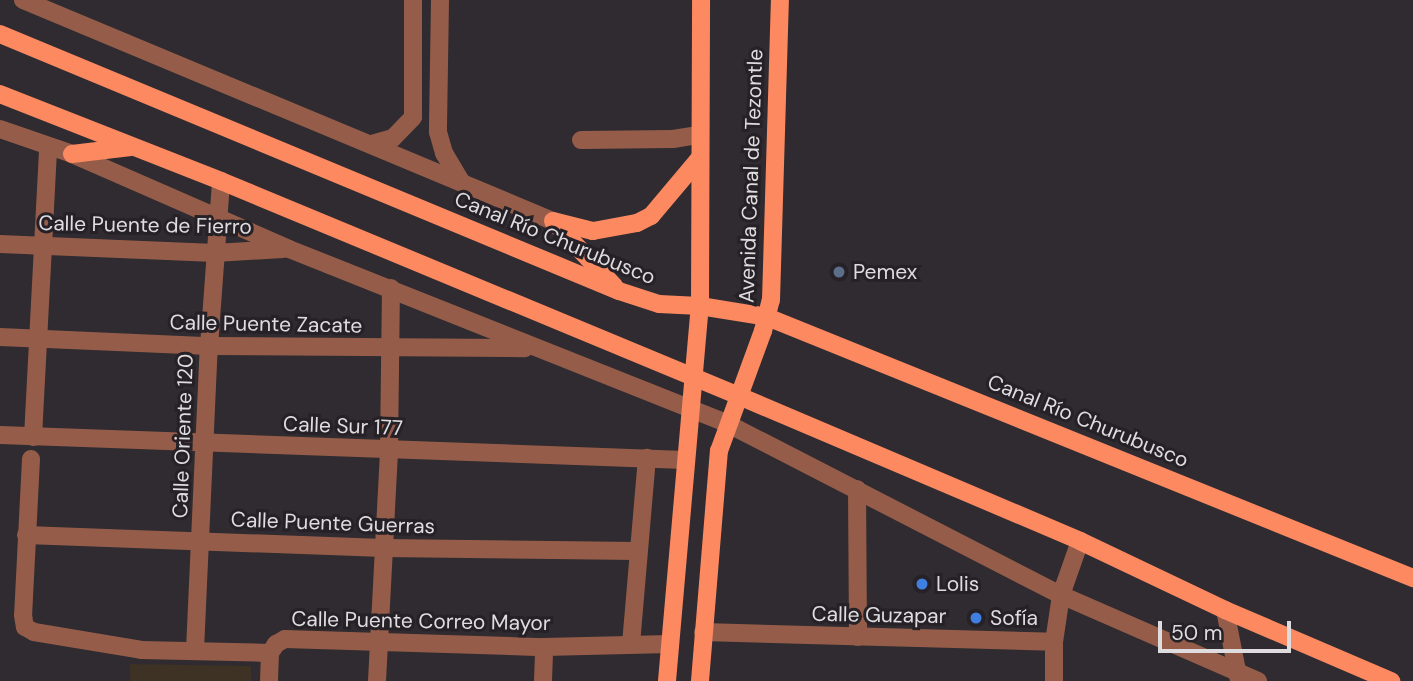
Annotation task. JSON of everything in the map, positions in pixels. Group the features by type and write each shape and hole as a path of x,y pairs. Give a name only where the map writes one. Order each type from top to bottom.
{"main road":[{"path":"667,681 700,306 701,0"},
{"name":"Avenida Canal de Tezontle","path":"700,681 719,451 767,317 772,283 780,0"},
{"name":"Canal Río Churubusco","path":"0,34 618,291 659,304 700,306 767,317 1413,578"},
{"path":"0,94 221,181 740,396 1080,541 1225,610 1391,681"},
{"path":"72,154 134,147"},
{"path":"552,221 593,231 637,223 651,216 699,159"},
{"path":"552,221 618,291"}],"street":[{"name":"Canal Río Churubusco","path":"23,0 552,221"},
{"path":"372,144 393,138 413,117 413,0"},
{"path":"440,0 438,132 444,153 461,181"},
{"path":"0,128 72,154 289,249 391,288 532,348 728,424 1060,596 1239,677 1258,681"},
{"path":"581,139 673,139 699,135"},
{"path":"0,138 25,137"},
{"path":"33,438 48,147"},
{"name":"Calle Oriente 120","path":"195,650 209,346 221,181"},
{"name":"Calle Puente de Fierro","path":"0,244 215,253 289,249"},
{"path":"377,681 389,450 391,288"},
{"name":"Calle Puente Zacate","path":"0,337 37,341 209,346 532,348"},
{"name":"Calle Sur 177","path":"0,435 205,445 685,460"},
{"path":"631,644 647,458"},
{"path":"26,535 31,459"},
{"path":"857,489 858,637"},
{"name":"Calle Puente Guerras","path":"26,535 384,548 638,551"},
{"name":"Calle Puente Correo Mayor","path":"26,535 23,615 25,627 34,632 141,650 270,653 276,643 285,639 544,647 670,644"},
{"path":"1054,681 1054,642 1060,596 1080,541"},
{"path":"1225,610 1239,677"},
{"name":"Calle Guzapar","path":"703,632 1054,642"},
{"path":"543,681 544,647"},
{"path":"269,681 270,653"}],"shaded area":[{"path":"130,664 251,666 251,681 130,681"}],"place":[{"name":"Pemex","path":"839,272"},
{"name":"Lolis","path":"922,584"},
{"name":"Sofía","path":"976,618"}]}
